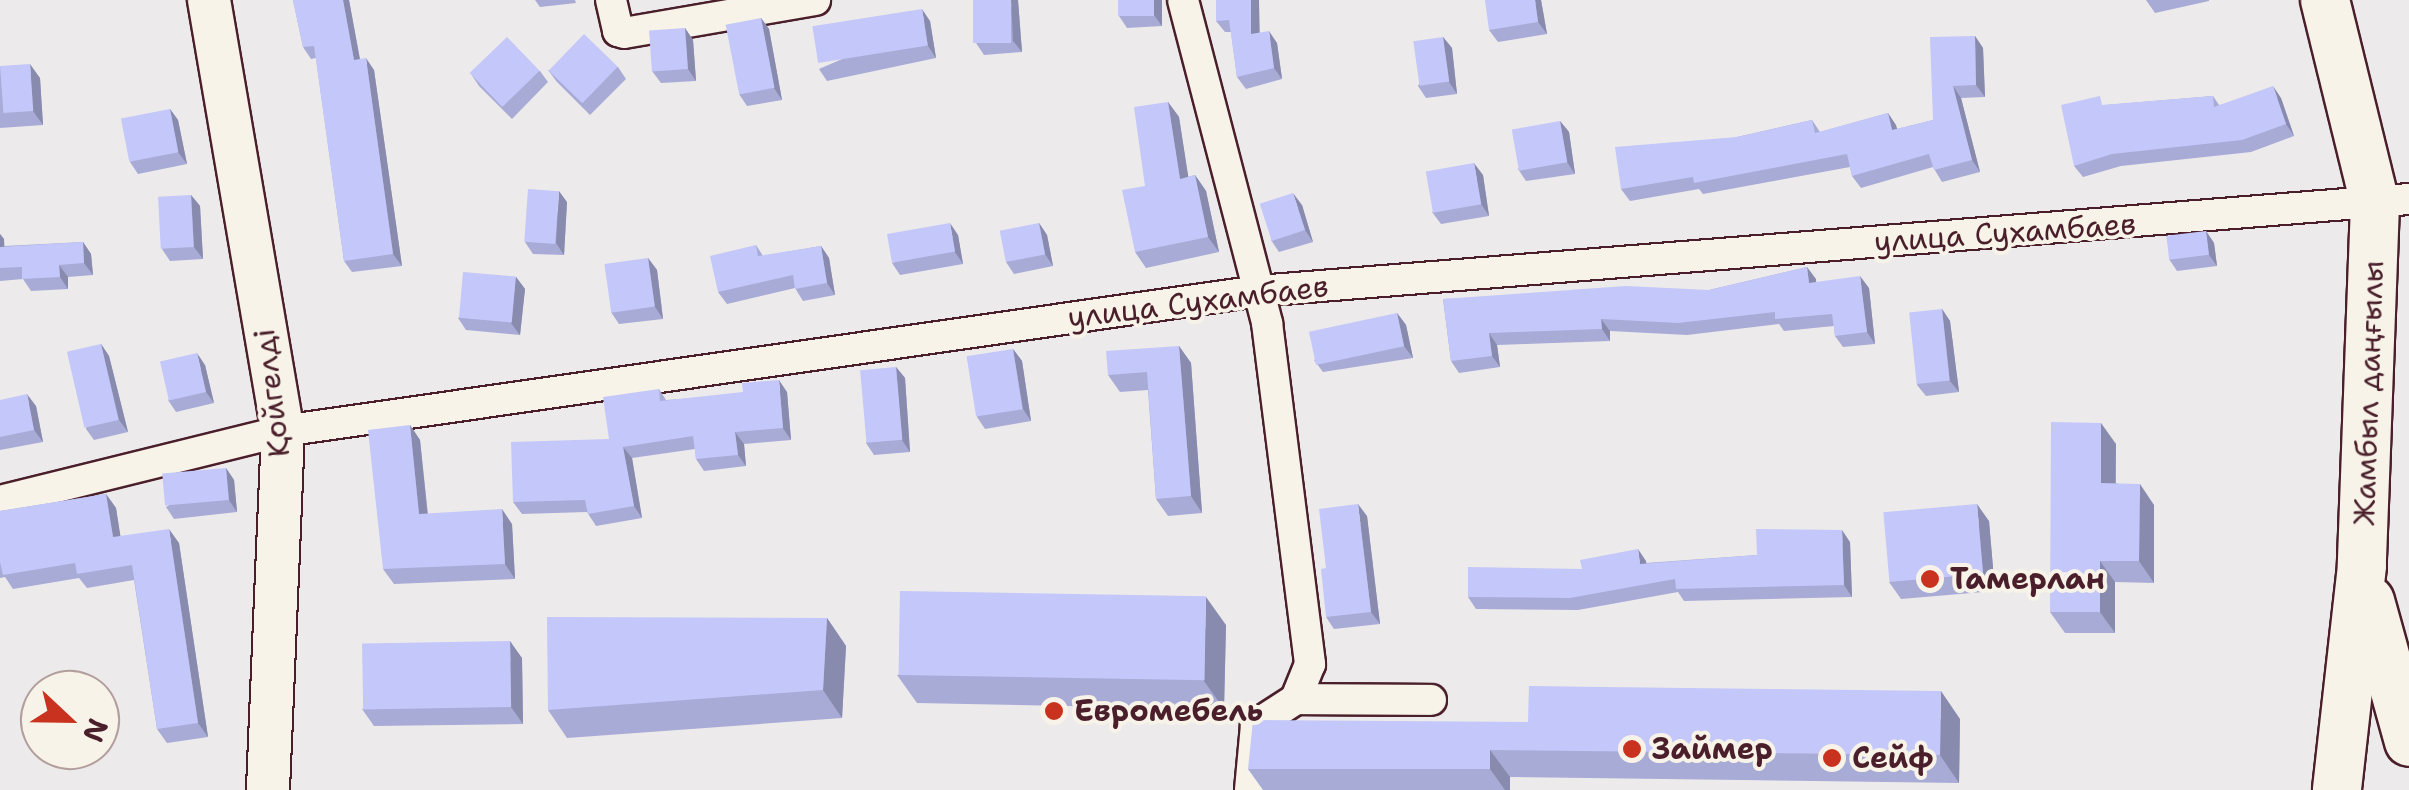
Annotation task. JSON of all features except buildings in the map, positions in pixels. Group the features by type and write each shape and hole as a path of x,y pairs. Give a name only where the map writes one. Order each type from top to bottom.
{"main road":[{"name":"Жамбыл даңғылы","path":"2325,0 2392,202 2362,566 2336,790"},
{"path":"2362,566 2409,742"}],"street":[{"name":"Қойгелді","path":"209,0 284,431 268,790"},
{"path":"611,0 618,31 624,33 815,0"},
{"path":"1183,0 1258,291 1303,592 1310,664 1296,699"},
{"name":"улица Сухамбаев","path":"0,500 284,431 1258,291 2392,202"},
{"path":"1250,790 1256,725 1296,699 1432,700"}],"place":[{"name":"Тамерлан","path":"1930,579"},
{"name":"Евромебель","path":"1054,711"},
{"name":"Займер","path":"1632,749"},
{"name":"Сейф","path":"1832,758"}]}
